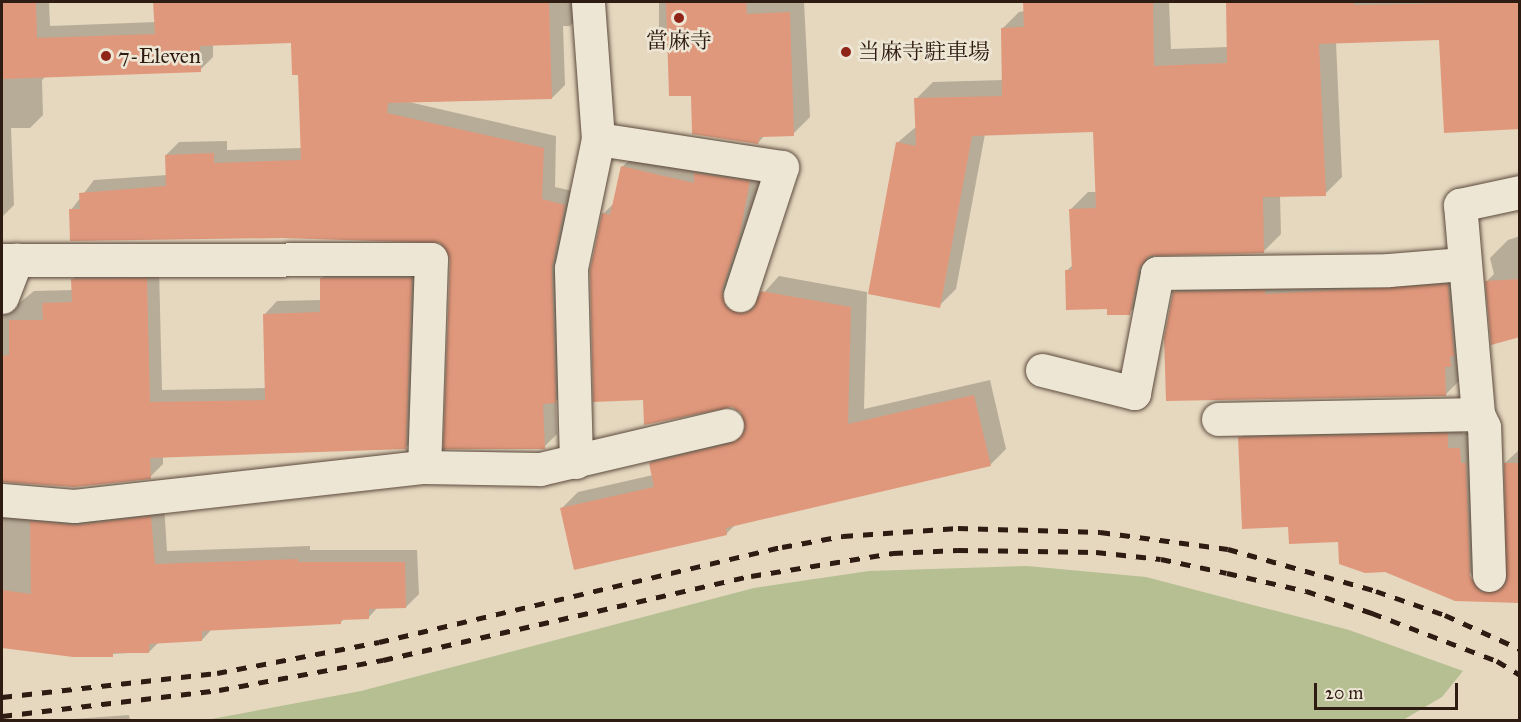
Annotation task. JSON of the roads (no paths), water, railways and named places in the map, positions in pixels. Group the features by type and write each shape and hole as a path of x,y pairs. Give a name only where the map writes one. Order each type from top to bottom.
{"street":[{"path":"576,462 571,268 598,139 588,2"},
{"path":"598,139 782,167 740,295"},
{"path":"1489,575 1484,427 1478,414 1463,264 1460,206 1520,192"},
{"path":"2,297 9,260 431,259 424,467"},
{"path":"1042,370 1134,393 1157,273 1389,270 1463,264"},
{"path":"1218,419 1478,414"},
{"path":"2,500 74,506 424,467 540,470 727,425"}],"railway":[{"path":"2,697 217,673 379,642 782,547 843,536 958,528 1100,532 1228,549 1376,591 1445,615 1520,649"},
{"path":"2,716 219,690 383,660 751,576 893,553 958,550 1096,552 1161,559 1227,573 1306,591 1372,613 1497,661 1520,675"}],"place":[{"name":"當麻寺","path":"679,18"},
{"name":"当麻寺駐車場","path":"846,52"},
{"name":"7-Eleven","path":"106,56"}]}
